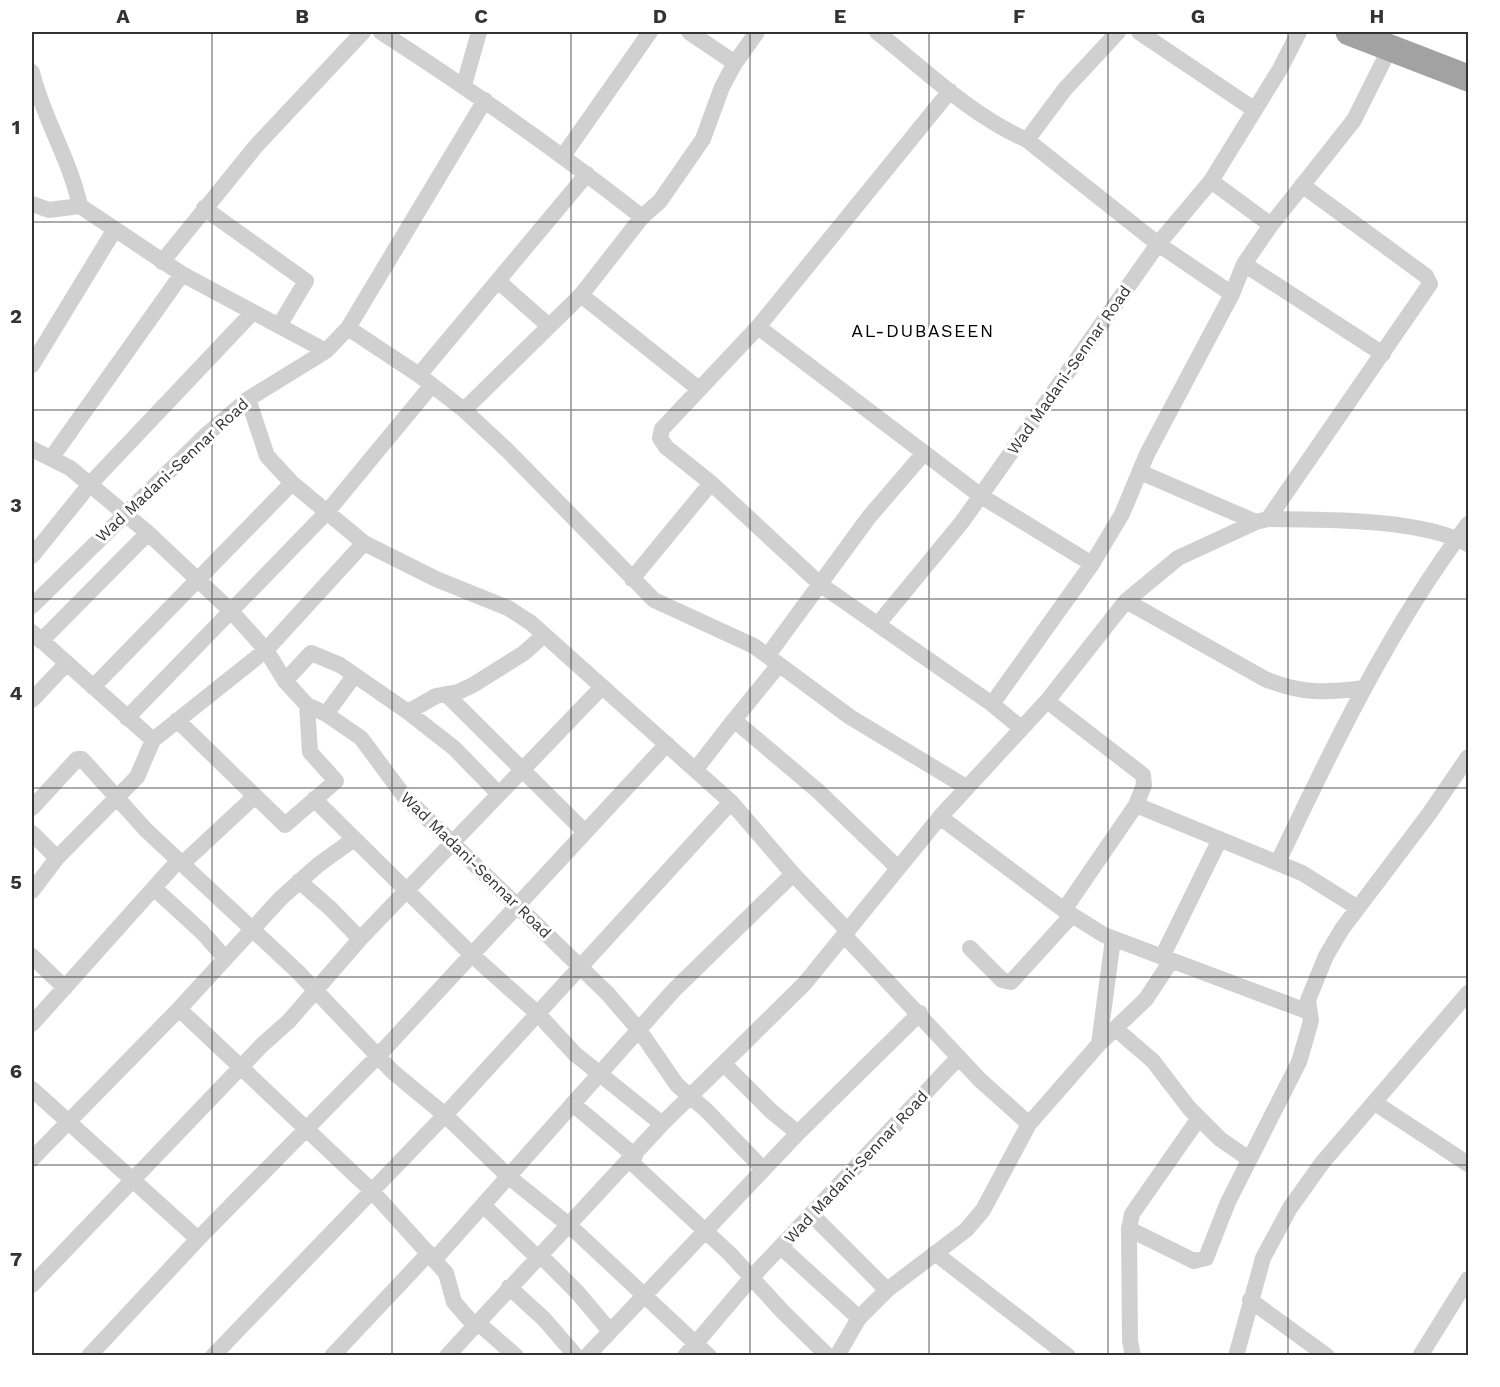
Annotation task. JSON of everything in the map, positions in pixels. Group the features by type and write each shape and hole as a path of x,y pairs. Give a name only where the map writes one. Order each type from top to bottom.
{"highway":[{"path":"1349,32 1468,78"}],"street":[{"path":"162,262 256,146 363,32"},
{"path":"381,32 464,85 563,156 642,217"},
{"path":"464,85 479,32"},
{"path":"563,156 650,32"},
{"path":"689,32 735,63"},
{"path":"464,410 581,294 642,217 660,201 703,139 722,87 735,63 757,32"},
{"path":"877,32 950,91 1008,132 1027,140 1158,244 1232,294"},
{"path":"1027,140 1065,89 1118,32"},
{"path":"1139,32 1255,110"},
{"name":"Wad Madani-Sennar Road","path":"878,624 931,562 981,496 1158,244 1211,181 1299,32"},
{"path":"992,704 1092,564 1122,514 1158,432 1232,294 1244,264 1271,225 1354,120 1390,48"},
{"path":"32,72 45,116 76,188 80,206"},
{"path":"950,91 758,327 662,429 660,438 666,447 711,483 821,585 992,704 1021,728"},
{"name":"Wad Madani-Sennar Road","path":"32,606 125,512 206,435 248,399 326,351 348,328 484,100"},
{"path":"127,718 327,512 498,281 587,174"},
{"path":"1211,181 1271,225"},
{"path":"447,1356 538,1255 570,1226 662,1124 692,1098 805,983 940,817 1047,701 1126,601 1178,558 1262,520 1383,354 1430,284 1426,276 1302,185"},
{"path":"32,204 49,210 80,206 182,274 326,351"},
{"path":"204,208 306,281 279,326"},
{"path":"32,365 115,229"},
{"path":"1244,264 1383,354"},
{"path":"52,457 182,274"},
{"path":"498,281 549,326"},
{"path":"581,294 699,390"},
{"path":"32,556 91,483 253,312"},
{"path":"758,327 981,496 1092,564"},
{"path":"348,328 425,380 464,410 508,451 654,600 754,646 850,717 966,787"},
{"path":"248,399 267,456 291,483 364,543 436,579 508,608 544,635 601,688 696,769 731,802 959,1058 1029,1124"},
{"name":"Wad Madani-Sennar Road","path":"32,449 52,457 91,483 125,512 230,610 266,650 285,681 307,705 326,714 361,738 404,796 455,842 480,872 579,965 639,1030 677,1085 763,1169"},
{"path":"696,769 734,720 821,585 869,517 924,453"},
{"path":"1140,472 1262,520 1404,526 1463,541"},
{"path":"93,687 291,483"},
{"path":"632,579 711,483"},
{"path":"1278,862 1364,688 1419,593 1463,541 1468,524"},
{"path":"148,533 36,636 153,741"},
{"path":"32,891 57,858 137,777 153,741 266,650 364,543"},
{"path":"1126,601 1265,679 1307,692 1364,688"},
{"path":"408,712 436,696 473,685 519,656 544,635"},
{"path":"285,681 311,653 340,665 408,712 454,748 498,793"},
{"path":"32,700 67,663"},
{"path":"326,714 354,676"},
{"path":"32,1285 133,1178 241,1069 316,990 360,939 601,688"},
{"path":"446,694 585,832"},
{"path":"970,948 1002,980 1011,982 1068,913 1136,805 1144,785 1143,775 1047,701"},
{"path":"177,720 285,825 336,782 310,752 307,705"},
{"path":"734,720 818,791 898,867"},
{"path":"89,1356 198,1239 377,1056 668,744"},
{"path":"1129,1229 1194,1261 1202,1261 1212,1248 1228,1202 1299,1062 1311,1021 1308,1000 1313,983 1326,956 1358,908 1468,757"},
{"path":"32,808 80,758 116,799 180,863 316,990 377,1056 445,1115 509,1177 570,1226 697,1342 709,1356"},
{"path":"32,1024 180,863 254,796"},
{"path":"314,799 471,954 538,1014 598,1075 605,1077 662,1124"},
{"path":"213,1356 370,1190 445,1115 538,1014 579,965 656,887 731,802"},
{"path":"1136,805 1278,862 1323,885 1358,908"},
{"path":"940,817 1068,913 1113,939 1309,1012"},
{"path":"32,833 57,858"},
{"path":"32,1159 299,881 354,839"},
{"path":"837,1356 859,1318 887,1290 966,1230 983,1210 1029,1124 1099,1044 1117,1030 1146,999 1220,839"},
{"path":"332,1356 483,1205 707,955 793,874"},
{"path":"299,881 360,939"},
{"path":"155,889 202,932 225,958"},
{"path":"1099,1044 1113,939"},
{"path":"32,956 64,988"},
{"path":"1236,1356 1263,1258 1290,1208 1322,1163 1468,993"},
{"path":"178,1009 370,1190 432,1256 449,1279 454,1302 475,1324 516,1356"},
{"path":"587,1356 763,1169 920,1013"},
{"path":"1117,1030 1153,1061 1199,1118 1221,1139 1249,1159"},
{"name":"Wad Madani-Sennar Road","path":"685,1356 752,1277 959,1058"},
{"path":"725,1065 771,1111 798,1133"},
{"path":"32,1089 198,1239"},
{"path":"1375,1103 1468,1164"},
{"path":"574,1106 706,1230 777,1306 828,1356"},
{"path":"1133,1356 1130,1341 1129,1229 1132,1214 1199,1118"},
{"path":"483,1205 577,1292 610,1331"},
{"path":"811,1214 887,1290"},
{"path":"781,1247 859,1318"},
{"path":"935,1253 1068,1356"},
{"path":"1420,1356 1468,1280"},
{"path":"509,1287 544,1319 576,1356"},
{"path":"1250,1300 1327,1356"}],"district":[{"name":"AL-DUBASEEN","path":"923,330"}]}
